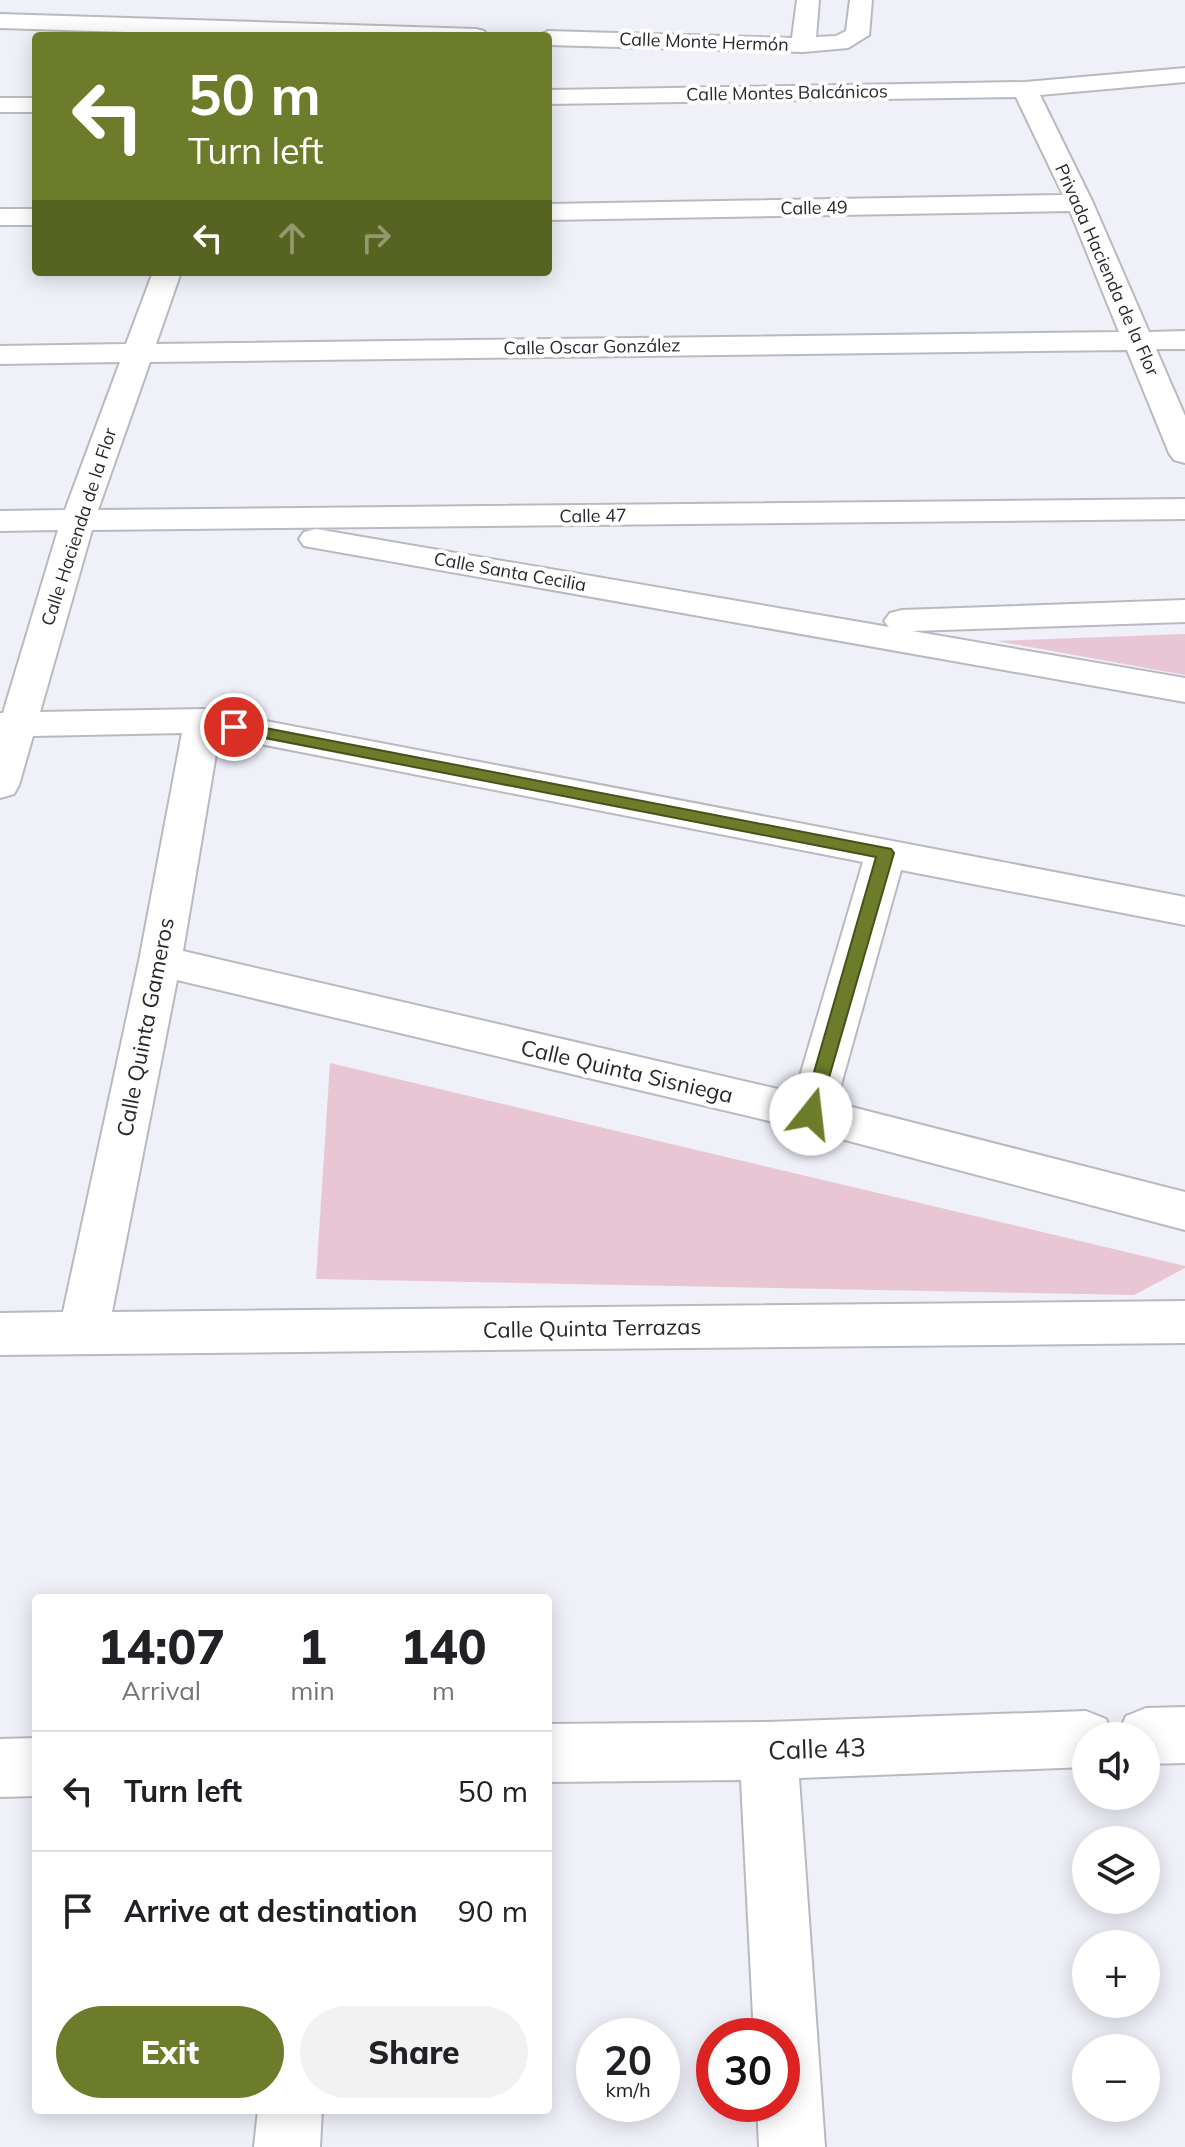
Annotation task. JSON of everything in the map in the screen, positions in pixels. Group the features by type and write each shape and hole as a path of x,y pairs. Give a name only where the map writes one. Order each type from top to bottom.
{"street":[{"path":"803,45 808,0"},
{"name":"Calle Monte Hermón","path":"552,38 803,45 840,43 857,35 861,0"},
{"path":"404,32 414,11"},
{"path":"0,21 341,32"},
{"name":"Calle Montes Balcánicos","path":"552,97 1025,89 1185,75"},
{"name":"Privada Hacienda de la Flor","path":"1025,89 1080,203 1185,453"},
{"path":"0,105 32,105"},
{"name":"Calle 49","path":"552,212 1080,203"},
{"path":"0,217 32,217"},
{"name":"Calle Hacienda de la Flor","path":"0,785 8,725 166,276"},
{"name":"Calle Oscar González","path":"0,355 1185,340"},
{"name":"Calle 47","path":"0,521 1185,509"},
{"name":"Calle Santa Cecilia","path":"205,520 1185,690"},
{"name":"Calle Santa Cecilia","path":"815,624 1185,611"},
{"path":"8,725 203,721 1185,911"},
{"name":"Calle Quinta Gameros","path":"83,1332 160,961 203,721"},
{"path":"811,1114 886,853"},
{"name":"Calle Quinta Sisniega","path":"160,961 811,1114 1185,1211"},
{"name":"Calle Quinta Terrazas","path":"0,1334 1185,1322"},
{"path":"1160,1736 1185,1735"},
{"name":"Calle 43","path":"552,1753 768,1751 1072,1740"},
{"path":"768,1751 792,2147"},
{"path":"0,1768 32,1767"},
{"path":"287,2147 290,2114"}],"shaded area":[{"path":"1185,634 1185,675 996,641"},
{"path":"330,1063 1185,1268 1134,1295 316,1279"}],"route":[{"path":"234,727 886,853 811,1114"}]}
